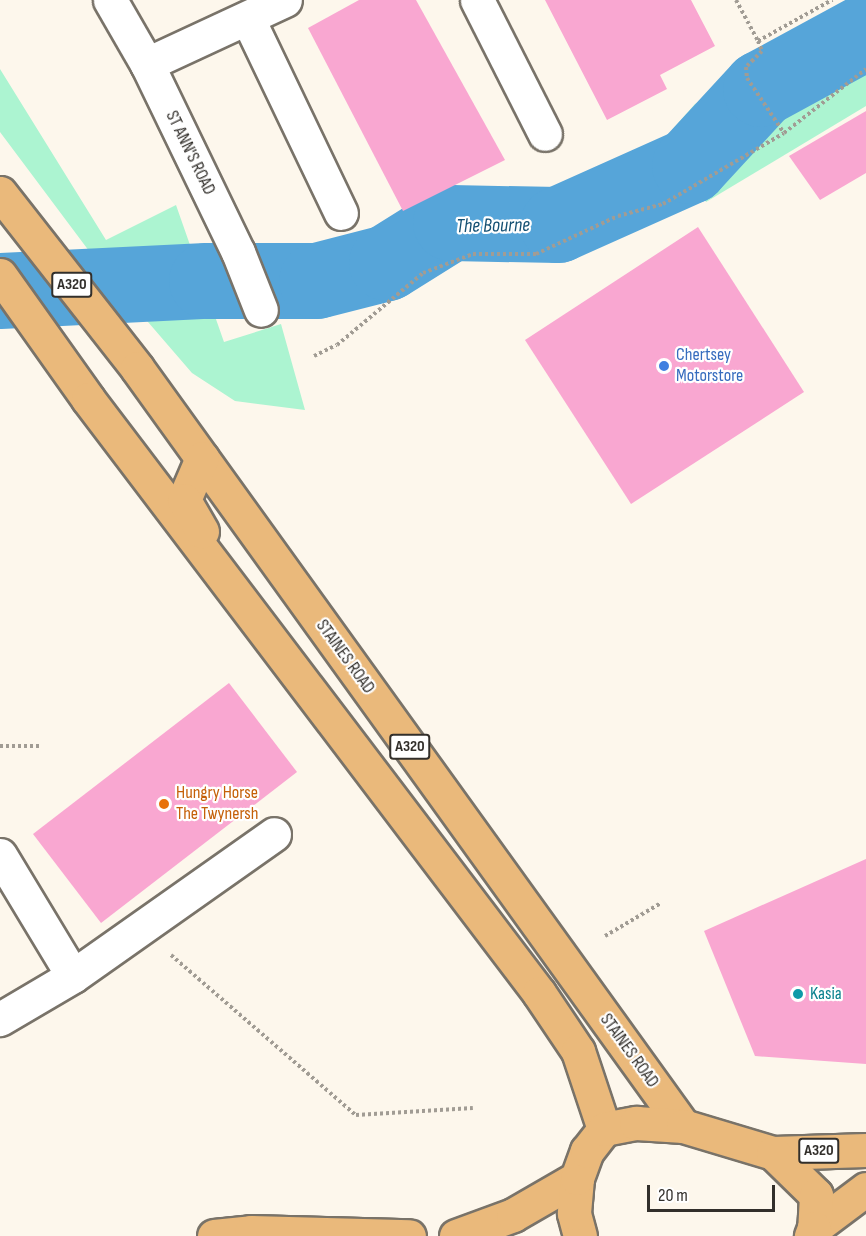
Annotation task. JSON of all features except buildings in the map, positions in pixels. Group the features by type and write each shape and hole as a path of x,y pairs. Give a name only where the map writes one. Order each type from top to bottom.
{"main road":[{"name":"STAINES ROAD","path":"4,198 137,368 683,1126"},
{"name":"A320","path":"0,275 88,399 539,993 578,1051 604,1130"},
{"path":"202,458 184,500 250,613"},
{"path":"580,1236 574,1213 577,1178 586,1151 604,1130 636,1123 683,1126 772,1153 816,1195 813,1232"},
{"name":"A320","path":"772,1153 866,1150"},
{"path":"456,1236 513,1215 577,1178"},
{"path":"813,1232 866,1189"},
{"path":"214,1236 251,1232 409,1236"}],"street":[{"name":"ST ANN'S ROAD","path":"110,0 147,64 238,252 261,310"},
{"path":"147,64 285,0"},
{"path":"477,0 545,134"},
{"path":"248,19 340,213"},
{"path":"0,1019 72,976 274,834"},
{"path":"0,855 72,976"}],"path":[{"path":"736,0 762,51 747,67 747,78 784,133"},
{"path":"758,41 832,0"},
{"path":"314,356 337,345 423,273 473,254 536,254 618,216 663,204 784,133 866,69"},
{"path":"0,746 39,746"},
{"path":"605,936 661,903"},
{"path":"141,929 356,1115 473,1108"}],"green space":[{"path":"866,3 866,106 706,202 672,130 695,104"},
{"path":"0,69 106,240 176,205 224,342 281,324 305,410 235,401 192,373 104,271 0,132"}],"waterway":[{"name":"The Bourne","path":"0,291 207,281 317,281 387,263 451,223 558,225 690,166 761,89 866,32"}],"place":[{"name":"Chertsey Motorstore","path":"664,366"},
{"name":"Hungry Horse The Twynersh","path":"164,804"},
{"name":"Kasia","path":"798,994"}]}
